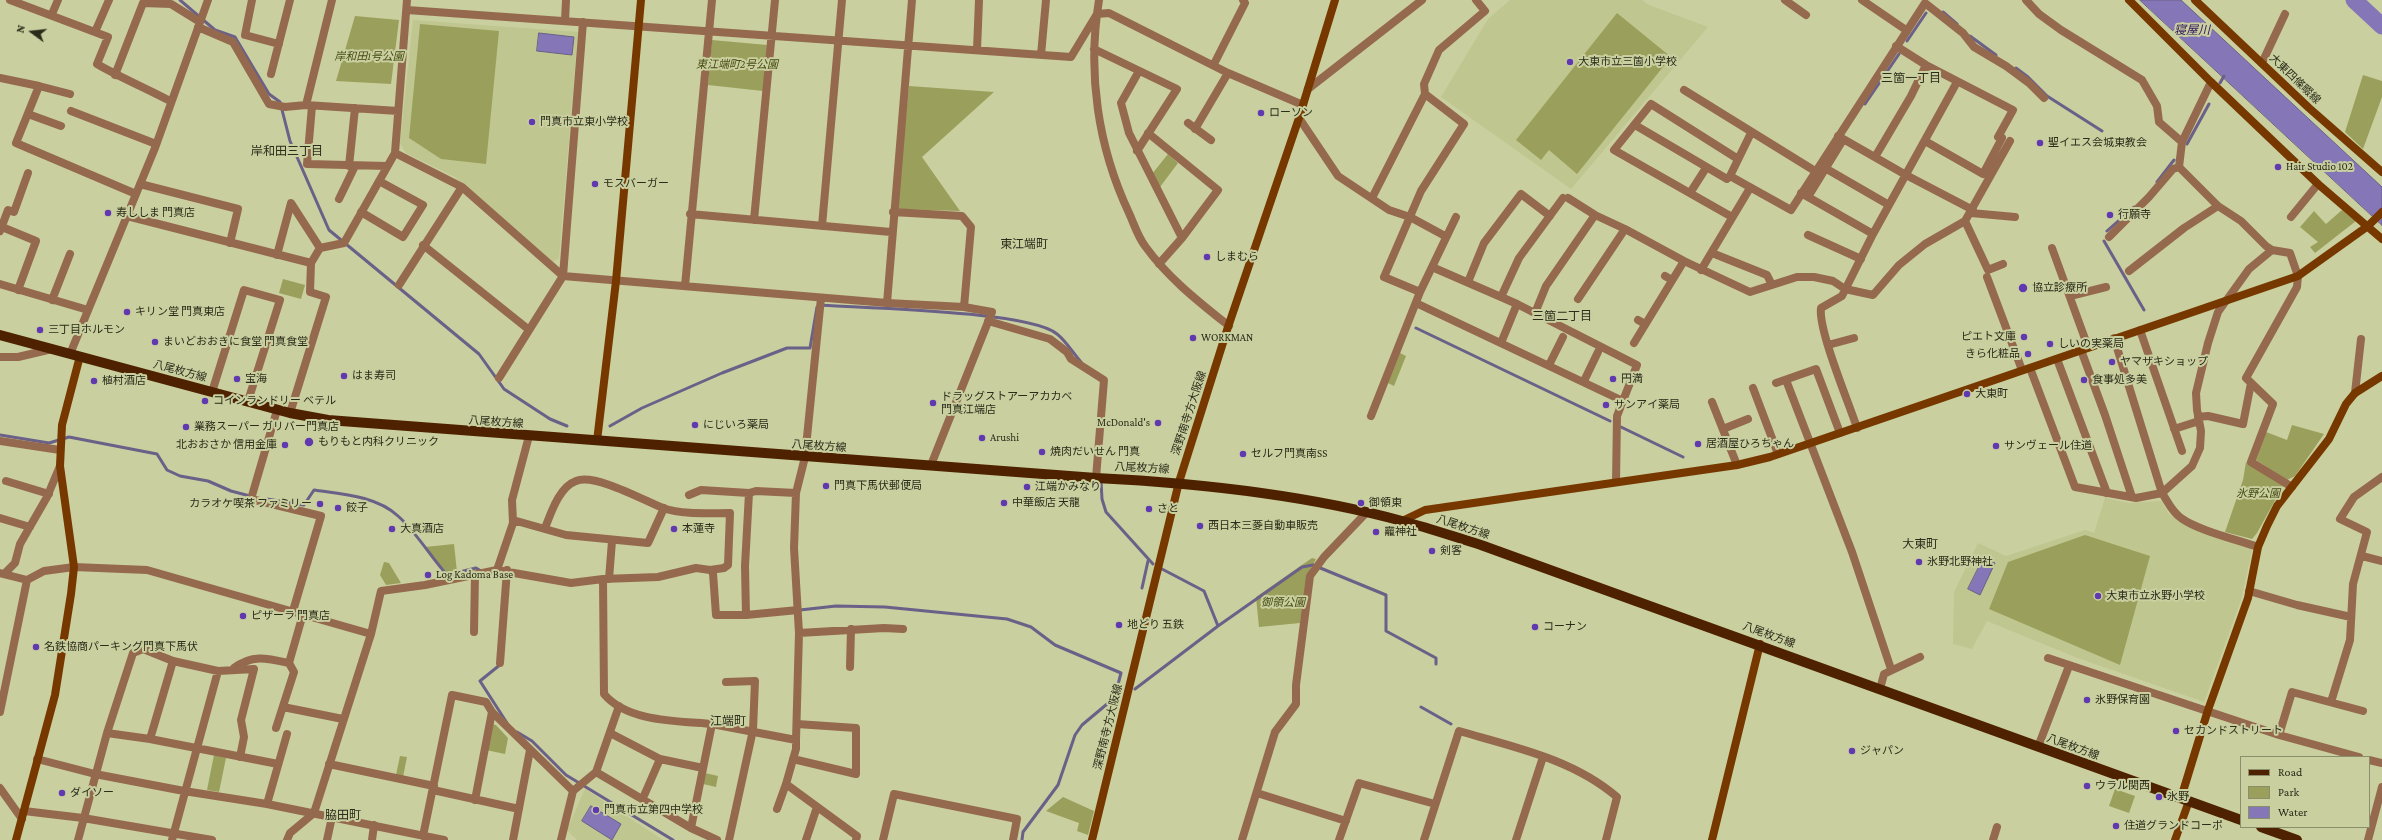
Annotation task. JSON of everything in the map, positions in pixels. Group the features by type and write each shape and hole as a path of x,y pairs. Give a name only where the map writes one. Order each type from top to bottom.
{"main road":[{"name":"八尾枚方線","path":"0,335 277,410 328,420 931,466 1096,478 1179,482 1296,499 1366,513 1402,521 1481,545 1633,601 1760,644 2038,747 2240,820"},
{"path":"2264,828 2297,840"}],"street":[{"path":"10,0 52,14 108,37 97,64 115,75 142,86 170,101"},
{"path":"52,14 58,0"},
{"path":"95,32 109,0"},
{"path":"16,840 55,695 74,567 60,466 60,450 62,425 75,355 88,310 156,144 170,101 208,0"},
{"path":"252,0 245,35 279,44"},
{"path":"271,74 290,0"},
{"path":"332,0 309,106 307,164 387,166"},
{"path":"290,413 326,297 310,292 311,263 320,248 344,243 395,153 408,0"},
{"path":"565,21 566,0"},
{"path":"597,441 616,281 641,0"},
{"path":"685,286 690,214 712,0"},
{"path":"754,220 775,0"},
{"path":"822,226 842,0"},
{"path":"887,303 891,232 912,0"},
{"path":"977,50 979,0"},
{"path":"1041,55 1046,0"},
{"path":"1099,0 1094,49 1095,99 1114,180 1144,245 1159,264 1198,302 1228,326"},
{"path":"1214,64 1245,2 1243,0"},
{"name":"深野南寺方大阪線","path":"1092,840 1179,482 1228,326 1299,118 1335,0"},
{"path":"1308,89 1422,0"},
{"path":"1372,198 1425,94 1424,84 1439,50 1485,11 1476,0"},
{"path":"1785,0 1795,3 1806,15"},
{"path":"1863,0 1906,30"},
{"path":"2026,0 2039,14 2061,30 2142,80 2157,106 2159,122 2182,142"},
{"path":"2129,0 2211,82 2318,184 2370,224 2382,239"},
{"name":"大東四條畷線","path":"2195,0 2309,108 2382,172"},
{"path":"115,75 143,3 171,2 199,25 233,42 269,104 285,107 309,106 398,111"},
{"path":"1730,176 1791,210 1825,168 1840,138 1906,30 1925,3 1963,33 1974,47 2006,66 2029,83 2044,98"},
{"path":"407,10 1071,57 1097,14"},
{"path":"1097,14 1109,13 1214,64 1228,73 1303,105"},
{"path":"2262,63 2285,14"},
{"path":"499,378 528,329 563,276 583,22"},
{"path":"1896,46 1957,82 2013,110 1998,137 2002,138 1983,174 1925,141"},
{"path":"1094,49 1177,89 1137,151"},
{"path":"1875,157 1911,96 1926,65"},
{"path":"1139,70 1121,103 1129,133 1137,151 1182,238"},
{"path":"1195,129 1228,73"},
{"path":"0,78 70,94"},
{"path":"1857,428 1828,345 1820,316 1821,308 1842,296 1873,234 1957,82"},
{"path":"2179,167 2182,142 2211,82"},
{"path":"39,86 16,143 136,194"},
{"path":"1684,90 1752,134 1815,171"},
{"path":"1420,292 1384,277 1421,192 1464,124 1425,94"},
{"path":"1732,217 1614,150 1651,104 1738,159"},
{"path":"338,200 352,166 355,108"},
{"path":"71,111 156,144"},
{"path":"28,114 61,126"},
{"path":"1299,118 1338,176 1389,210 1410,217 1445,236"},
{"path":"1188,123 1210,140"},
{"path":"1635,125 1727,179 1752,134"},
{"path":"1148,133 1218,190 1182,238 1159,264"},
{"path":"1840,138 1972,212 2014,217"},
{"path":"1804,195 1815,171 1840,138"},
{"path":"1501,297 1519,258 1565,198 1701,270 1750,292 1797,277 1814,277 1833,281 1845,289 1873,295 1899,264 1925,244 1965,221 1972,212 2010,141"},
{"path":"395,153 462,187 563,276 821,298 964,307 992,312 931,466"},
{"path":"2179,167 2218,206 2241,221 2272,250 2290,253 2298,276 2297,287 2246,378 2273,404 2251,462 2292,487"},
{"path":"2109,237 2149,197 2173,169 2179,167"},
{"path":"1690,193 1706,168"},
{"path":"1825,168 1889,205"},
{"path":"18,290 36,241 1,229 8,210 14,212 28,173"},
{"path":"361,212 403,237 423,205 379,181"},
{"path":"140,184 238,209 230,243"},
{"path":"2291,217 2318,184"},
{"path":"399,285 423,245 462,187"},
{"path":"1701,270 1750,188"},
{"path":"1468,282 1484,243 1521,194 1550,216"},
{"path":"1804,195 1873,234"},
{"path":"277,255 291,203 320,248"},
{"path":"2129,271 2184,228 2218,206"},
{"path":"893,212 962,216 972,226 964,307"},
{"path":"1402,521 1425,510 1736,465 1778,454 2298,276 2370,224 2382,212"},
{"path":"690,214 891,232"},
{"path":"1535,313 1546,286 1595,215"},
{"path":"127,216 311,263"},
{"path":"1371,416 1420,292 1445,236 1456,217"},
{"path":"1965,221 1988,270 2003,264"},
{"path":"1578,299 1581,288 1597,263 1625,229"},
{"path":"1808,235 1861,259"},
{"path":"423,245 528,329"},
{"path":"2052,248 2070,296 2084,348 2132,497"},
{"path":"1987,277 2075,487 2132,497 2162,493 2192,466 2200,448 2201,431 2198,419 2196,393 2208,343 2222,303 2249,269 2272,250"},
{"path":"1712,253 1767,275 1772,285"},
{"path":"52,300 70,254"},
{"path":"1634,343 1641,322 1669,278 1684,261"},
{"path":"1432,267 1517,304 1637,365 1617,416 1616,482"},
{"path":"0,284 88,310"},
{"path":"2070,296 2106,287"},
{"path":"212,392 244,290 280,300 248,401"},
{"path":"777,809 793,759 796,740 799,633 794,548 796,493 805,456 821,298"},
{"path":"1416,303 1584,381 1623,401"},
{"path":"1501,343 1517,304"},
{"path":"988,321 1050,339 1066,352 1071,359 1104,380 1096,478"},
{"path":"2140,330 2182,451"},
{"path":"1549,365 1563,337"},
{"path":"1828,345 1854,338"},
{"path":"2114,338 2162,493 2172,510 2182,519 2258,547"},
{"path":"2355,393 2361,339"},
{"path":"0,357 18,358 52,349"},
{"path":"1584,381 1598,352"},
{"path":"2057,359 2107,493"},
{"path":"1776,383 1816,369 1840,433"},
{"path":"2176,840 2208,710 2249,591 2258,547 2278,506 2328,439 2346,404 2355,393 2382,376"},
{"path":"1786,380 1852,552 1891,669"},
{"path":"2174,430 2208,416 2243,424 2251,383"},
{"path":"1752,388 1778,454"},
{"path":"1712,402 1736,465"},
{"path":"277,410 251,499 321,516 293,611"},
{"path":"1722,429 1748,419"},
{"path":"497,570 513,520 512,500 529,436"},
{"path":"0,441 60,450"},
{"path":"2,573 14,563 20,544 49,494 60,466"},
{"path":"2331,702 2350,640 2353,584 2362,556 2367,532 2340,519 2354,497 2382,477"},
{"path":"6,480 49,494"},
{"path":"287,840 290,833 314,813 371,634 381,591 425,585 497,570 507,570 571,583 606,579 658,577 696,568 710,570 724,568 728,565 730,513 684,512 664,508 612,486 586,480 576,481 560,497 545,528"},
{"path":"689,495 700,490 749,493 756,491 796,493"},
{"path":"746,615 745,566 749,493"},
{"path":"513,520 566,535 648,543 664,508"},
{"path":"1242,840 1275,732 1296,704 1296,686 1310,576 1324,557 1366,513"},
{"path":"0,518 30,527"},
{"path":"612,540 606,579 604,694 611,702 650,719 712,724 753,730 796,740"},
{"path":"2362,556 2382,561"},
{"path":"2,573 27,580 44,571 74,567 148,570 371,634"},
{"path":"500,663 507,570"},
{"path":"710,570 713,574 716,615 746,615 798,610"},
{"path":"474,632 475,575"},
{"path":"0,712 27,580"},
{"path":"2249,591 2297,605 2351,617"},
{"path":"276,728 294,672 289,663 303,614"},
{"path":"799,633 851,629 903,629"},
{"path":"850,667 851,629"},
{"path":"1712,840 1760,644"},
{"path":"78,840 107,732 133,653 143,649 173,661 218,671 234,668 254,669 241,720 244,737 240,756"},
{"path":"1880,689 1884,674 1891,669 1920,657"},
{"path":"234,668 245,660 267,658 289,663"},
{"path":"2048,658 2208,710 2279,735 2355,756"},
{"path":"150,739 173,661"},
{"path":"2038,747 2069,666"},
{"path":"173,837 184,791 218,671"},
{"path":"726,682 755,681 753,730 729,840"},
{"path":"2279,735 2292,692 2363,711"},
{"path":"418,837 433,788 452,696 486,702 492,712 530,750 575,789"},
{"path":"561,840 575,789 586,779 592,777 596,772 619,706"},
{"path":"283,707 343,719"},
{"path":"475,800 492,712"},
{"path":"690,828 712,724"},
{"path":"793,759 856,774 856,728 797,724"},
{"path":"1424,840 1459,731 1543,758 1568,764 1617,797 1606,840"},
{"path":"107,732 278,764"},
{"path":"610,733 660,759 703,768"},
{"path":"267,804 287,734"},
{"path":"513,840 530,750"},
{"path":"1516,840 1543,758"},
{"path":"37,759 96,774 184,791 267,804 374,825 418,837 444,840"},
{"path":"642,798 660,759"},
{"path":"2370,760 2382,763"},
{"path":"329,764 433,788 475,800 519,809"},
{"path":"596,772 642,798 690,828 717,840"},
{"path":"1339,840 1359,783 1435,804"},
{"path":"786,784 857,836 856,840"},
{"path":"2368,840 2382,787"},
{"path":"0,788 23,815 83,818 173,837 212,840"},
{"path":"1256,793 1346,820"},
{"path":"884,840 894,794 1017,819 1013,840"},
{"path":"806,840 817,807"},
{"path":"328,840 332,817"},
{"path":"372,840 374,825"},
{"path":"1992,840 1997,828"}],"shaded area":[{"name":"大東市立三箇小学校","path":"1510,0 1642,0 1649,5 1708,27 1571,189 1441,97 1488,19"},
{"name":"門真市立東小学校","path":"413,20 578,32 559,258 553,262 455,177 406,153 400,143"},
{"name":"大東市立氷野小学校","path":"2105,498 2129,503 2161,501 2169,514 2187,526 2249,547 2252,551 2241,600 2204,702 2075,657 1987,621 1972,649 1953,644 1954,592 1978,543 2006,556 2085,530 2094,533"},
{"name":"門真市立第四中学校","path":"585,789 663,840 577,840 567,830"}],"green space":[{"path":"1617,13 1671,57 1577,174 1549,150 1541,160 1516,140"},
{"name":"岸和田1号公園","path":"355,16 399,20 391,84 336,81"},
{"path":"420,24 499,31 486,164 441,159 409,138"},
{"name":"東江端町2号公園","path":"712,40 767,45 763,91 708,85"},
{"path":"2363,75 2382,81 2382,97 2363,149 2345,132"},
{"path":"909,86 994,92 922,157 960,211 897,209"},
{"path":"1168,154 1178,163 1160,187 1152,174"},
{"path":"2342,210 2356,221 2315,253 2310,247 2318,242 2300,227 2314,211 2326,224"},
{"path":"283,279 305,285 301,299 279,293"},
{"path":"1400,353 1406,356 1394,386 1388,383"},
{"path":"2292,425 2324,434 2295,476 2287,480 2256,460 2266,432 2287,440"},
{"name":"氷野公園","path":"2246,462 2283,486 2257,533 2252,539 2225,532 2243,480"},
{"path":"2085,535 2150,556 2120,665 1989,609 2008,562"},
{"path":"454,544 457,572 446,573 425,547"},
{"name":"御領公園","path":"1312,558 1316,559 1307,576 1300,623 1259,627 1256,597"},
{"path":"384,562 389,563 401,583 386,585 380,575"},
{"path":"491,724 496,725 508,738 505,754 486,750"},
{"path":"214,755 226,758 219,792 207,790"},
{"path":"400,756 407,757 403,777 396,775"},
{"path":"705,773 718,776 716,787 703,784"},
{"path":"2115,789 2135,796 2129,813 2109,806"},
{"path":"1063,797 1094,811 1088,835 1077,831 1079,823 1046,811"}],"water":[{"name":"寝屋川","path":"2140,0 2181,0 2382,187 2382,225"},
{"path":"539,33 574,37 572,55 537,51"},
{"path":"1984,557 1995,563 1980,595 1968,589"},
{"path":"591,806 621,824 612,840 582,821"}],"waterway":[{"path":"180,0 215,30 235,37 269,94 280,102 290,141 329,230 479,354 504,389 550,419 567,426"},
{"path":"2354,0 2382,26"},
{"path":"1943,12 1957,24"},
{"path":"1907,41 1926,13"},
{"path":"1970,36 1996,55"},
{"path":"1865,104 1899,54"},
{"path":"2016,68 2028,77 2047,96 2102,131"},
{"path":"2220,83 2224,76"},
{"path":"2187,144 2209,104"},
{"path":"2157,182 2174,160"},
{"path":"2107,231 2134,207"},
{"path":"2104,241 2144,310"},
{"path":"820,305 907,309 1014,320 1041,326 1057,334 1081,362"},
{"path":"610,426 642,408 722,373 787,348 810,348 817,307"},
{"path":"1416,328 1610,421"},
{"path":"1621,427 1683,457"},
{"path":"0,435 49,443 69,437 157,454 167,470 180,476 208,481 231,491 250,496"},
{"path":"1101,481 1102,499 1106,512 1153,564"},
{"path":"267,499 304,505 314,490 370,500 390,509 398,516 447,575 476,568 481,571"},
{"path":"1142,588 1148,561"},
{"path":"1135,689 1218,626 1302,567 1313,565 1386,595 1386,631 1436,658 1436,664"},
{"path":"1162,569 1204,591 1218,626"},
{"path":"800,610 836,606 885,607 1007,619 1031,627 1055,645 1121,673 1115,696"},
{"path":"501,664 480,681 507,723"},
{"path":"1022,840 1023,832 1058,785 1075,735 1082,725 1119,694"},
{"path":"1421,707 1451,724"},
{"path":"517,732 532,741 566,775 673,840"}],"place":[{"name":"大東市立三箇小学校","path":"1570,62"},
{"name":"ローソン","path":"1261,113"},
{"name":"門真市立東小学校","path":"532,122"},
{"name":"聖イエス会城東教会","path":"2040,143"},
{"name":"Hair Studio 102","path":"2278,167"},
{"name":"モスバーガー","path":"595,184"},
{"name":"寿ししま 門真店","path":"108,213"},
{"name":"行願寺","path":"2110,215"},
{"name":"しまむら","path":"1207,257"},
{"name":"協立診療所","path":"2023,288"},
{"name":"キリン堂 門真東店","path":"127,312"},
{"name":"三丁目ホルモン","path":"40,330"},
{"name":"ピエト文庫","path":"2024,337"},
{"name":"WORKMAN","path":"1193,338"},
{"name":"まいどおおきに食堂 門真食堂","path":"155,342"},
{"name":"しいの実薬局","path":"2050,344"},
{"name":"きら化粧品","path":"2028,354"},
{"name":"ヤマザキショップ","path":"2112,362"},
{"name":"はま寿司","path":"344,376"},
{"name":"宝海","path":"237,379"},
{"name":"円満","path":"1613,379"},
{"name":"食事処多美","path":"2084,380"},
{"name":"植村酒店","path":"94,381"},
{"name":"大東町","path":"1967,394"},
{"name":"コインランドリー ベテル","path":"205,401"},
{"name":"ドラッグストアーアカカベ 門真江端店","path":"933,403"},
{"name":"サンアイ薬局","path":"1606,405"},
{"name":"McDonald's","path":"1158,423"},
{"name":"にじいろ薬局","path":"695,425"},
{"name":"業務スーパー ガリバー門真店","path":"186,427"},
{"name":"Arushi","path":"982,438"},
{"name":"もりもと内科クリニック","path":"309,442"},
{"name":"居酒屋ひろちゃん","path":"1698,444"},
{"name":"北おおさか 信用金庫","path":"285,445"},
{"name":"サンヴェール住道","path":"1996,446"},
{"name":"焼肉だいせん 門真","path":"1042,452"},
{"name":"セルフ門真南SS","path":"1243,454"},
{"name":"門真下馬伏郵便局","path":"826,486"},
{"name":"江端かみなり","path":"1027,487"},
{"name":"中華飯店 天龍","path":"1004,503"},
{"name":"御領東","path":"1361,503"},
{"name":"カラオケ喫茶 ファミリー","path":"320,504"},
{"name":"餃子","path":"338,508"},
{"name":"さと","path":"1149,509"},
{"name":"西日本三菱自動車販売","path":"1200,526"},
{"name":"大真酒店","path":"392,529"},
{"name":"本蓮寺","path":"674,529"},
{"name":"龗神社","path":"1376,532"},
{"name":"剣客","path":"1432,551"},
{"name":"氷野北野神社","path":"1919,562"},
{"name":"Log Kadoma Base","path":"428,575"},
{"name":"大東市立氷野小学校","path":"2098,596"},
{"name":"ピザーラ 門真店","path":"243,616"},
{"name":"地どり 五鉄","path":"1119,625"},
{"name":"コーナン","path":"1535,627"},
{"name":"名鉄協商パーキング門真下馬伏","path":"36,647"},
{"name":"氷野保育園","path":"2087,700"},
{"name":"セカンドストリート","path":"2176,731"},
{"name":"ジャパン","path":"1852,751"},
{"name":"ウラル関西","path":"2087,786"},
{"name":"ダイソー","path":"62,793"},
{"name":"氷野","path":"2159,797"},
{"name":"門真市立第四中学校","path":"596,810"},
{"name":"住道グランドコーポ","path":"2116,826"}],"district":[{"name":"三箇一丁目","path":"1911,78"},
{"name":"岸和田三丁目","path":"287,151"},
{"name":"東江端町","path":"1024,244"},
{"name":"三箇二丁目","path":"1562,316"},
{"name":"大東町","path":"1920,544"},
{"name":"江端町","path":"728,721"},
{"name":"脇田町","path":"343,815"}]}
